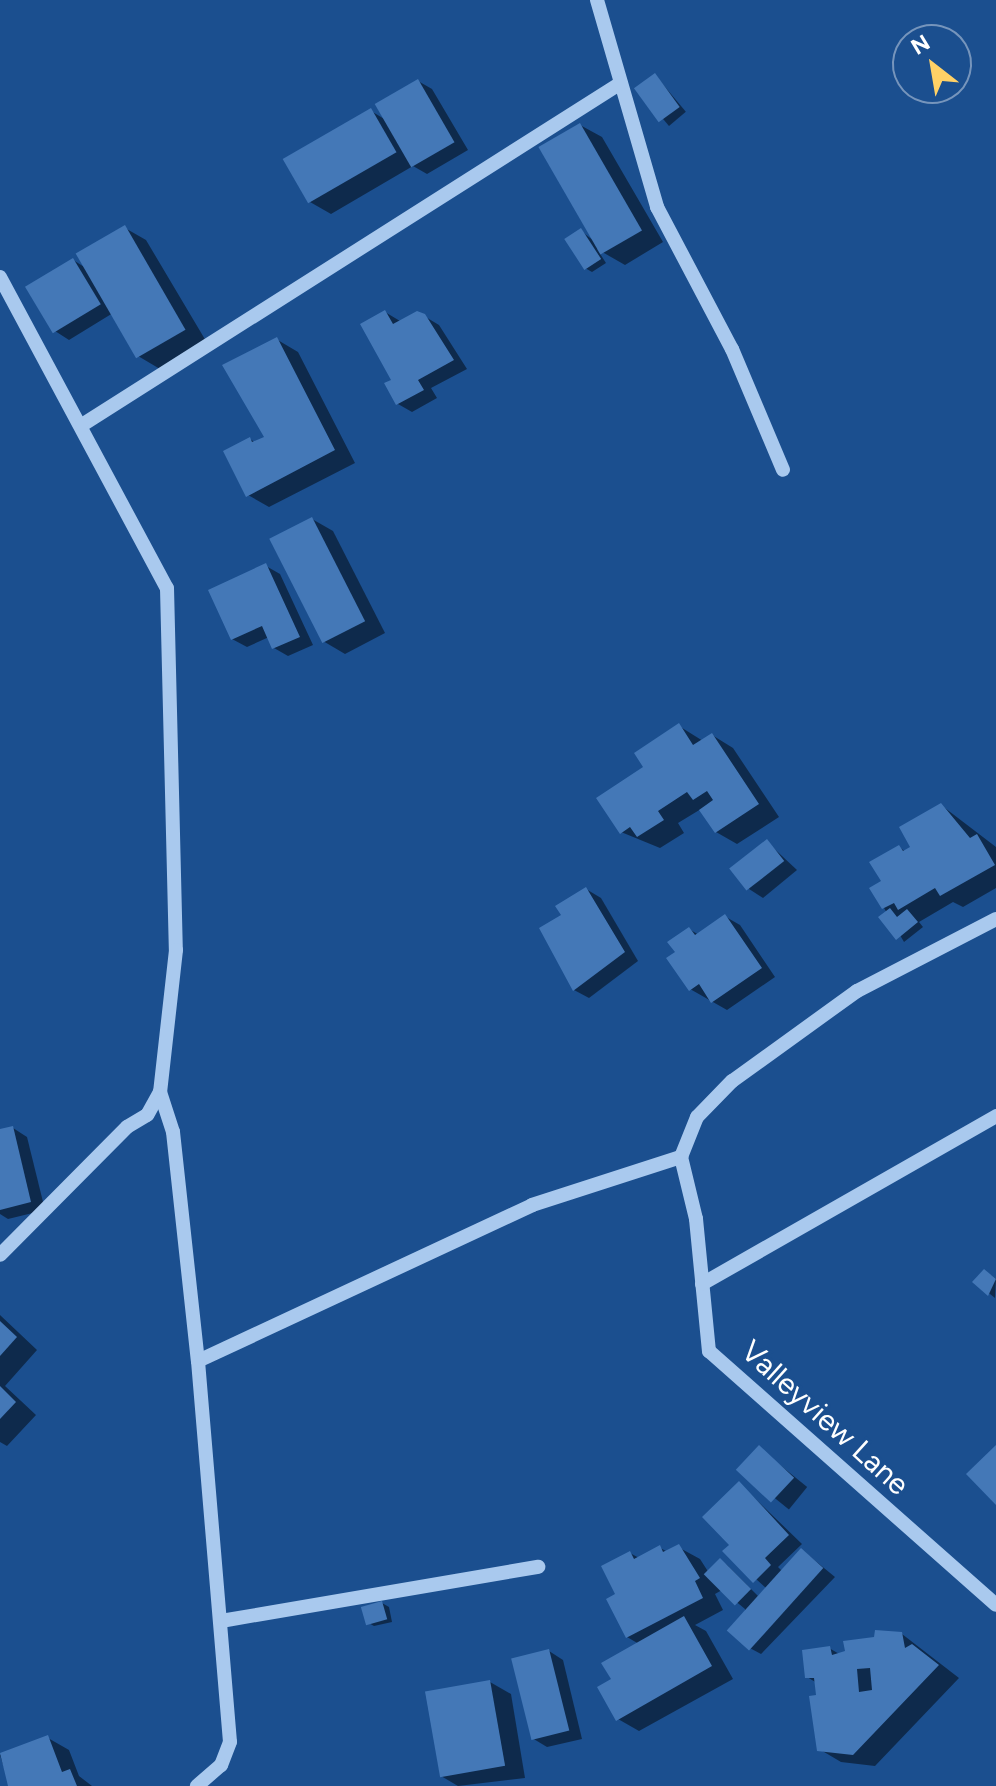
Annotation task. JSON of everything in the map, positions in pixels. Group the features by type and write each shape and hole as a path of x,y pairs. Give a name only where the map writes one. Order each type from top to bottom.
{"street":[{"path":"597,0 657,207 732,349 783,470"},
{"path":"82,425 621,83"},
{"path":"0,277 167,588 176,950 160,1092 147,1115 127,1127 0,1255"},
{"path":"198,1361 532,1205 681,1157 697,1117 732,1081 857,991 996,919"},
{"path":"160,1092 173,1132 198,1361 230,1742 221,1765 197,1786"},
{"path":"702,1284 996,1116"},
{"name":"Valleyview Lane","path":"681,1157 696,1219 709,1351 996,1605"},
{"path":"221,1621 538,1567"}],"building":[{"path":"655,73 680,107 659,122 634,88"},
{"path":"418,79 454,142 411,167 375,104"},
{"path":"371,108 396,152 308,203 283,159"},
{"path":"580,123 642,230 600,254 538,147"},
{"path":"125,225 186,330 136,358 76,254"},
{"path":"581,228 601,259 584,270 564,239"},
{"path":"73,258 101,304 53,333 25,287"},
{"path":"385,310 393,324 417,311 425,314 454,360 418,380 424,390 396,405 384,383 391,380 360,324"},
{"path":"277,337 335,450 246,497 223,451 250,437 252,442 264,437 222,365"},
{"path":"312,517 365,621 322,643 269,539"},
{"path":"266,563 300,637 272,649 262,626 231,640 208,590"},
{"path":"679,723 693,745 712,733 759,804 715,833 699,810 713,800 707,791 693,800 687,792 658,811 664,820 637,837 630,827 620,834 596,798 643,767 634,753"},
{"path":"941,803 970,838 977,834 995,865 940,896 935,888 898,910 894,903 882,909 869,888 881,881 869,862 899,845 903,851 910,847 899,827"},
{"path":"767,839 784,861 746,891 729,869"},
{"path":"586,887 625,952 573,991 539,928 561,915 555,906"},
{"path":"890,908 897,917 907,909 918,922 896,940 878,917"},
{"path":"725,914 762,968 711,1003 699,984 689,991 666,958 675,952 667,942 689,927 695,935"},
{"path":"13,1126 31,1202 0,1210 0,1129"},
{"path":"984,1269 996,1279 988,1296 972,1282"},
{"path":"0,1321 17,1337 0,1356"},
{"path":"0,1386 16,1402 0,1419"},
{"path":"759,1445 794,1478 771,1503 736,1470"},
{"path":"996,1445 996,1505 966,1474"},
{"path":"739,1481 789,1535 765,1558 771,1565 753,1583 722,1551 729,1545 702,1517"},
{"path":"679,1544 700,1578 695,1581 703,1598 626,1638 606,1599 615,1594 601,1566 630,1551 634,1559 660,1545 663,1552"},
{"path":"801,1548 823,1568 749,1651 727,1630"},
{"path":"720,1558 751,1589 735,1605 704,1574"},
{"path":"382,1601 387,1619 366,1625 361,1607"},
{"path":"684,1616 712,1666 616,1721 597,1687 611,1679 601,1663"},
{"path":"875,1630 902,1632 905,1648 912,1644 939,1665 853,1755 817,1751 809,1696 816,1695 814,1678 805,1678 802,1650 830,1646 832,1655 845,1651 843,1641 874,1637","holes":["870,1668 872,1690 859,1692 857,1669"]},
{"path":"549,1649 569,1731 531,1740 511,1658"},
{"path":"490,1680 505,1766 440,1777 425,1691"},
{"path":"48,1735 62,1772 70,1769 77,1786 8,1786 0,1753"}]}
